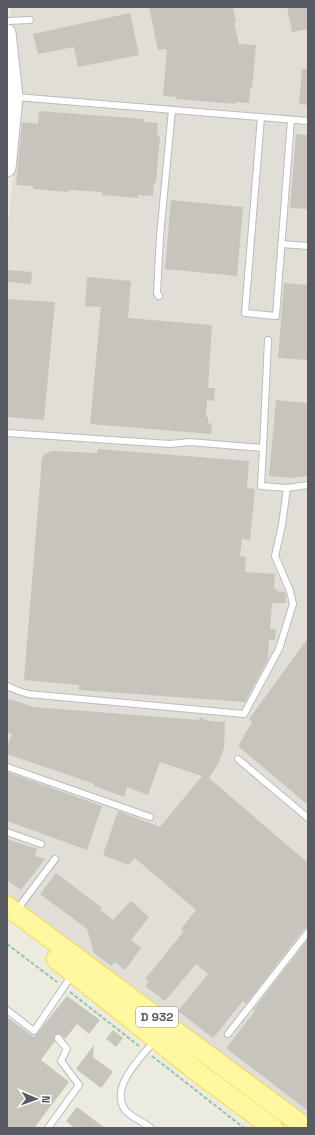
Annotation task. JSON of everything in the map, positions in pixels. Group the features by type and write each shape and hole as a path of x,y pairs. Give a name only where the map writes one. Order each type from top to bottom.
{"main road":[{"name":"D 932","path":"10,914 69,980 151,1045 196,1071 273,1128"},
{"name":"D 932","path":"10,914 306,1128"}],"street":[{"path":"7,33 14,96 7,168"}],"lane":[{"path":"7,21 30,20"},
{"path":"14,96 308,121"},
{"path":"159,296 157,294 160,236 172,110"},
{"path":"261,117 245,313 276,316 291,120"},
{"path":"281,244 308,246"},
{"path":"268,340 261,486 287,488 308,486"},
{"path":"7,432 170,444 189,442 263,448"},
{"path":"7,686 28,694 244,714 279,649 293,604 290,591 275,556 282,525 287,488"},
{"path":"238,759 308,818"},
{"path":"7,767 150,817"},
{"path":"7,832 41,844"},
{"path":"10,914 55,859"},
{"path":"228,1034 308,932"},
{"path":"7,1010 34,1031 43,1022 69,980"},
{"path":"48,1128 79,1085 61,1061 67,1049 58,1038"},
{"path":"151,1045 127,1073 123,1085 122,1102 126,1110 151,1128"}],"path":[{"path":"7,944 69,980 151,1045 244,1128"}],"shaded area":[{"path":"10,7 308,7 308,1118 215,1059 7,900 7,235 21,98"}],"building":[{"path":"149,7 233,7 236,22 234,23 239,44 256,45 249,103 236,102 236,104 176,99 176,97 163,96 167,49 158,50"},
{"path":"287,7 308,7 308,29 292,32"},
{"path":"130,13 139,55 78,67 74,47 38,54 33,34"},
{"path":"302,69 308,69 308,105 299,104"},
{"path":"39,111 144,119 144,122 158,123 157,136 160,136 156,183 154,183 153,196 138,195 138,198 102,195 102,192 69,190 68,192 33,189 33,186 16,185 22,122 38,124"},
{"path":"296,134 308,135 308,209 290,208"},
{"path":"171,200 243,207 237,276 165,269"},
{"path":"8,270 32,272 31,284 8,282"},
{"path":"87,277 131,281 128,318 212,325 208,388 215,388 214,401 207,400 206,417 208,417 208,423 212,424 211,434 90,424 101,307 85,306"},
{"path":"284,283 308,285 308,360 278,358"},
{"path":"7,299 55,302 44,420 7,417"},
{"path":"276,400 308,403 307,476 293,478 269,476"},
{"path":"98,449 249,461 247,488 255,489 250,540 242,539 240,556 246,557 245,572 275,574 274,589 285,592 286,603 272,603 270,629 276,629 275,640 269,640 268,659 245,702 79,690 79,685 24,680 42,458 45,454 52,451 97,453"},
{"path":"308,638 308,805 238,746 252,722 249,719"},
{"path":"7,698 34,707 199,720 200,717 208,721 225,722 224,748 218,764 209,778 308,863 308,928 304,929 246,1004 243,1001 213,1038 178,1011 208,974 196,964 165,1001 145,986 149,982 145,979 184,931 181,929 196,910 135,858 128,865 103,855 118,811 160,827 202,776 160,762 148,795 127,787 124,797 94,786 94,784 7,754 7,747 12,734 7,732"},
{"path":"7,772 102,806 87,850 7,821"},
{"path":"7,839 37,849 35,856 45,859 21,890 7,880"},
{"path":"56,873 102,908 100,910 113,920 131,901 149,917 131,940 141,948 125,970 115,962 111,966 94,953 87,929 40,894"},
{"path":"308,939 308,1111 226,1048 255,1011 253,1010"},
{"path":"67,996 100,1020 89,1034 77,1024 65,1039 60,1034 55,1035 55,1041 41,1060 69,1082 34,1128 7,1128 7,1017 34,1037"},
{"path":"113,1030 123,1038 116,1047 106,1039"},
{"path":"94,1045 93,1057 113,1072 101,1088 76,1069"},
{"path":"77,1107 105,1128 75,1128 66,1121"}]}
